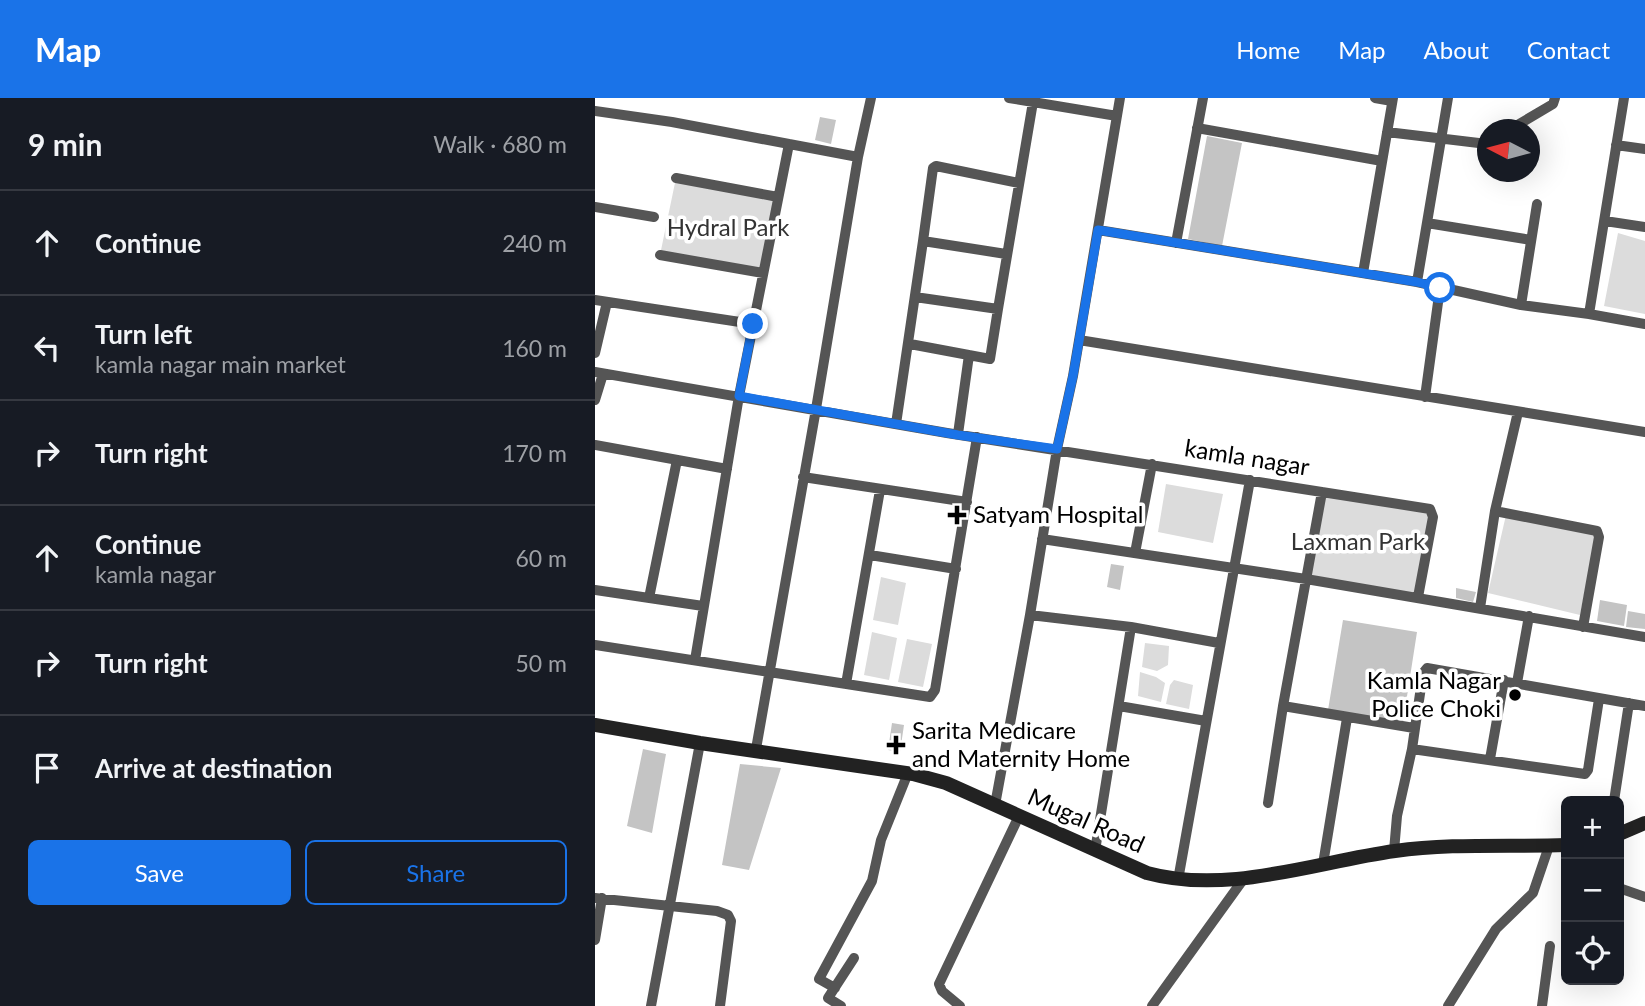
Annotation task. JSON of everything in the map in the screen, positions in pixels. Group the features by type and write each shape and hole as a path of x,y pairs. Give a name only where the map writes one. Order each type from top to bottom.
{"street":[{"path":"756,750 858,157 871,98"},
{"path":"1009,98 1117,116"},
{"path":"995,805 1120,98"},
{"path":"1175,243 1203,98"},
{"path":"1363,273 1392,99 1375,98"},
{"path":"1417,282 1448,98"},
{"path":"1528,119 1553,104 1555,98"},
{"path":"1589,314 1624,98"},
{"path":"910,344 991,359 1006,254 1033,102"},
{"path":"595,111 672,122 858,157"},
{"path":"1197,128 1382,161"},
{"path":"1387,132 1477,143"},
{"path":"695,660 739,396 789,144"},
{"path":"1616,145 1645,149"},
{"path":"897,424 934,167 1019,183"},
{"path":"676,178 778,197"},
{"path":"1521,305 1537,204"},
{"path":"595,207 654,217"},
{"path":"1605,221 1645,227"},
{"path":"1427,223 1531,240"},
{"path":"1098,230 1417,282 1521,305 1645,324"},
{"path":"923,242 1006,254"},
{"path":"660,255 763,273"},
{"path":"1425,397 1440,288"},
{"path":"915,297 998,309"},
{"path":"595,300 753,324"},
{"path":"595,353 607,302"},
{"path":"1079,340 1645,432"},
{"path":"958,435 969,355"},
{"path":"595,400 599,373 816,409"},
{"name":"kamla nagar","path":"816,409 958,435 1431,510 1433,517 1418,597"},
{"path":"1480,608 1495,511 1518,412"},
{"path":"595,645 927,698 932,696 977,437"},
{"path":"595,445 727,469"},
{"path":"649,598 677,460"},
{"path":"1135,553 1152,464"},
{"path":"803,477 967,502"},
{"path":"1178,880 1250,480"},
{"path":"846,684 880,489"},
{"path":"1268,803 1322,492"},
{"path":"1495,511 1597,531 1599,537 1583,627"},
{"path":"1042,539 1418,597 1645,637"},
{"path":"870,555 956,569"},
{"path":"595,590 703,606"},
{"path":"1030,615 1131,627 1219,643"},
{"path":"1517,682 1529,616"},
{"path":"1095,851 1131,627"},
{"path":"1394,851 1397,816 1412,749 1423,673 1427,668 1645,706"},
{"path":"1490,759 1504,680"},
{"path":"1412,749 1586,774 1599,699"},
{"path":"1615,796 1629,703"},
{"path":"1119,706 1206,721"},
{"path":"1283,706 1415,728"},
{"path":"1323,864 1347,718"},
{"name":"Mugal Road","path":"595,725 908,773 946,783 1147,873 1178,880 1245,877 1394,851 1480,844 1561,845"},
{"path":"651,1006 700,743"},
{"path":"835,988 819,979 872,881 881,840 908,773"},
{"path":"960,1006 942,991 939,984 1019,816"},
{"path":"1624,832 1645,823"},
{"path":"1448,1006 1496,929 1533,893 1549,846"},
{"path":"1152,1006 1245,877"},
{"path":"1624,890 1645,897"},
{"path":"595,940 598,898 717,911 730,918 720,1006"},
{"path":"1542,1006 1550,946"},
{"path":"841,1006 828,998 854,958"}],"green space":[{"name":"Hydral Park","path":"676,178 778,197 763,273 660,255"},
{"path":"1618,233 1645,241 1645,314 1604,306"},
{"path":"1166,484 1223,494 1213,543 1158,532"},
{"name":"Laxman Park","path":"1322,492 1430,509 1418,597 1306,579"},
{"path":"1506,515 1596,535 1580,615 1488,593"},
{"path":"881,577 906,583 898,625 873,620"},
{"path":"872,632 897,638 889,680 864,675"},
{"path":"907,639 932,644 923,687 898,682"},
{"path":"1145,643 1169,646 1168,665 1157,671 1142,667"},
{"path":"1140,672 1165,683 1161,702 1138,696"},
{"path":"1174,680 1193,685 1189,709 1166,704 1170,685"}],"building":[{"path":"820,117 836,120 831,144 815,140"},
{"path":"1207,136 1242,143 1222,246 1188,239"},
{"path":"1111,564 1124,566 1120,590 1107,587"},
{"path":"1456,588 1476,592 1473,602 1456,598"},
{"path":"1600,600 1627,605 1624,626 1597,621"},
{"path":"1628,611 1645,614 1645,629 1626,627"},
{"path":"1343,620 1417,632 1403,722 1328,710"},
{"path":"892,723 904,725 900,752 888,750"},
{"path":"643,749 666,754 652,833 627,826"},
{"path":"740,764 781,768 749,870 722,865"}],"place":[{"name":"Satyam Hospital","path":"957,515"},
{"name":"Kamla Nagar Police Choki","path":"1515,695"},
{"name":"Sarita Medicare and Maternity Home","path":"896,745"}],"route":[{"path":"753,324 739,396 958,435 1057,449 1073,376 1098,230 1440,288"}]}
